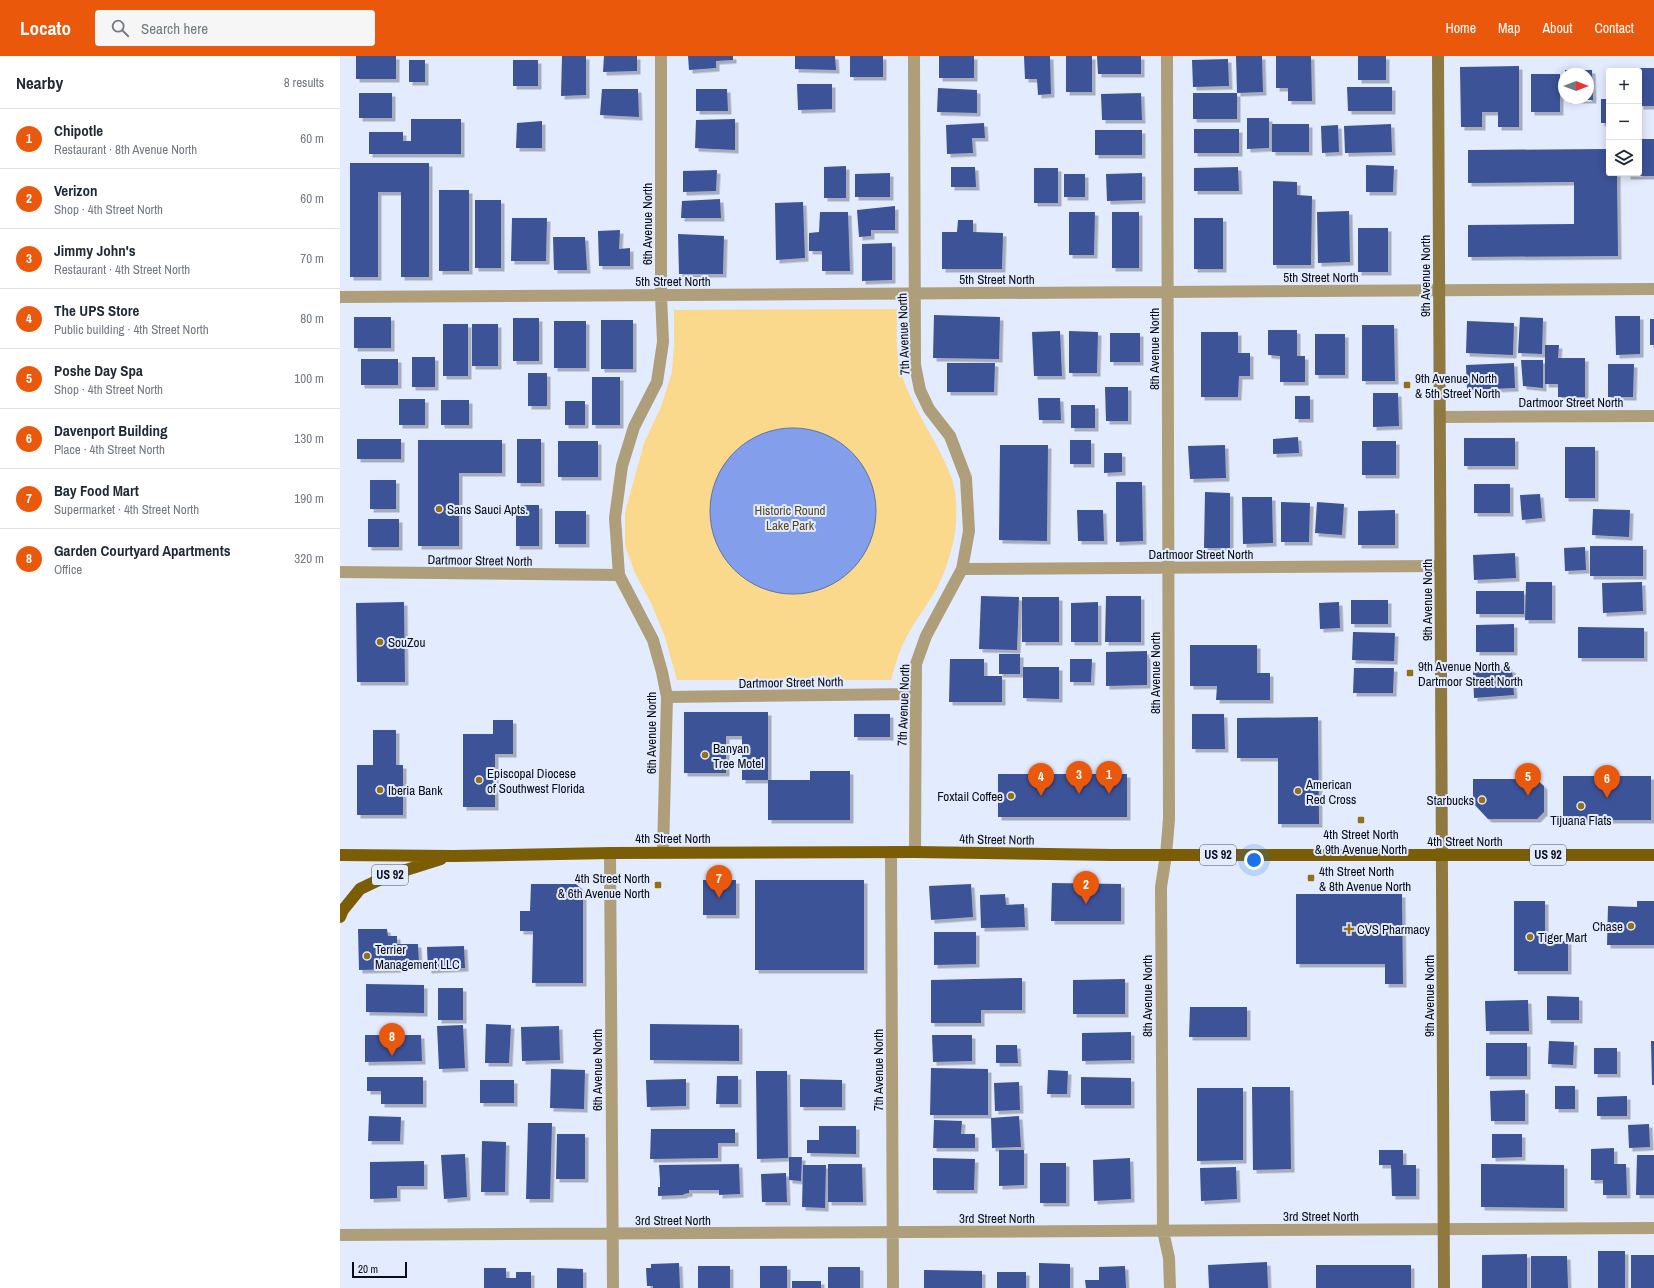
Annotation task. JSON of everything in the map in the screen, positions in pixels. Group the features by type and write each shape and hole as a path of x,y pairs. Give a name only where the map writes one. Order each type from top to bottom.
{"main road":[{"name":"4th Street North","path":"340,855 454,856 663,852 915,852 1166,855 1654,855"},
{"name":"US 92","path":"340,917 343,910 360,889 387,876 454,856"}],"street":[{"name":"6th Avenue North","path":"661,56 663,342 657,382 634,427 622,466 615,518 619,575 653,640 667,697 663,852"},
{"name":"7th Avenue North","path":"914,56 915,366 920,390 929,409 950,436 966,478 968,531 962,569 926,636 916,664 915,852"},
{"name":"8th Avenue North","path":"1167,56 1169,819 1166,855 1161,887 1163,1231 1170,1258 1170,1288"},
{"name":"9th Avenue North","path":"1438,56 1444,1288"},
{"name":"5th Street North","path":"340,296 1654,289"},
{"name":"Dartmoor Street North","path":"1440,417 1654,416"},
{"name":"Dartmoor Street North","path":"962,569 1440,566"},
{"name":"Dartmoor Street North","path":"340,572 619,575"},
{"name":"Dartmoor Street North","path":"667,697 915,694"},
{"name":"7th Avenue North","path":"891,852 893,1288"},
{"name":"6th Avenue North","path":"610,853 613,1288"},
{"name":"3rd Street North","path":"340,1236 1654,1228"}],"green space":[{"name":"Historic Round Lake Park","path":"897,309 897,351 902,375 913,402 947,465 954,486 956,501 956,525 949,558 937,588 904,642 891,680 677,680 665,637 652,605 635,573 625,546 625,512 644,443 661,407 672,372 674,310"}],"water":[{"path":"793,428 825,434 852,452 870,479 876,511 870,543 852,570 825,588 793,594 761,588 734,570 716,543 710,511 716,479 734,452 761,434"}],"building":[{"path":"356,56 396,56 396,79 356,79"},
{"path":"562,56 586,56 586,95 561,96"},
{"path":"604,56 637,56 637,71 603,72"},
{"path":"688,56 733,56 733,60 716,61 716,68 689,70"},
{"path":"795,56 835,56 836,70 795,69"},
{"path":"850,56 883,56 883,77 850,77"},
{"path":"939,56 974,56 974,78 939,78"},
{"path":"1024,56 1050,56 1051,94 1038,95 1037,79 1025,79"},
{"path":"1066,56 1092,56 1092,92 1066,92"},
{"path":"1097,56 1141,56 1141,74 1098,74"},
{"path":"1236,56 1262,56 1263,92 1237,93"},
{"path":"1276,56 1311,56 1312,101 1288,101 1288,88 1276,88"},
{"path":"1358,56 1386,56 1386,80 1358,80"},
{"path":"1228,59 1229,86 1193,87 1192,60"},
{"path":"409,60 425,60 425,82 409,82"},
{"path":"513,60 538,60 538,86 513,86"},
{"path":"1519,66 1519,127 1498,127 1498,112 1482,112 1482,127 1461,127 1460,67"},
{"path":"1642,68 1654,68 1654,106 1642,106"},
{"path":"1531,74 1558,74 1558,104 1560,104 1560,112 1531,112"},
{"path":"797,84 832,84 832,109 798,110"},
{"path":"1347,87 1392,87 1392,111 1348,111"},
{"path":"938,88 977,90 977,113 937,112"},
{"path":"602,89 638,89 639,117 600,115"},
{"path":"696,89 727,89 728,111 696,111"},
{"path":"359,93 392,93 392,118 359,118"},
{"path":"1141,93 1142,120 1102,120 1101,94"},
{"path":"1193,93 1237,93 1237,119 1193,119"},
{"path":"1601,99 1606,99 1606,123 1601,123"},
{"path":"1247,118 1269,118 1269,148 1247,149"},
{"path":"411,119 461,119 461,154 369,154 369,132 403,132 403,141 411,141"},
{"path":"735,119 735,150 695,148 696,120"},
{"path":"542,121 542,148 516,148 517,123"},
{"path":"984,123 985,138 972,138 973,153 947,154 946,125"},
{"path":"1272,124 1309,124 1309,152 1272,152"},
{"path":"1391,124 1392,152 1345,153 1344,126"},
{"path":"1338,125 1339,152 1322,153 1321,126"},
{"path":"1194,129 1239,129 1239,153 1194,153"},
{"path":"1095,130 1142,130 1142,155 1095,155"},
{"path":"1642,139 1654,139 1654,176 1642,176"},
{"path":"1606,149 1606,176 1617,176 1618,256 1468,257 1468,225 1574,224 1574,182 1468,183 1468,150"},
{"path":"350,163 429,163 429,277 401,277 401,192 378,192 378,277 350,277"},
{"path":"1366,165 1394,166 1393,192 1366,192"},
{"path":"846,166 846,198 824,198 824,167"},
{"path":"951,167 975,167 976,187 951,187"},
{"path":"1238,167 1239,191 1194,191 1194,168"},
{"path":"1034,168 1058,168 1058,203 1034,203"},
{"path":"717,170 716,191 683,192 683,171"},
{"path":"890,173 890,197 855,197 855,174"},
{"path":"1142,173 1142,200 1107,201 1106,174"},
{"path":"1064,174 1085,174 1085,197 1064,197"},
{"path":"1273,181 1297,182 1297,195 1312,196 1311,265 1273,265"},
{"path":"439,190 469,190 469,271 439,271"},
{"path":"720,199 721,218 681,218 682,201"},
{"path":"475,200 501,200 501,268 475,268"},
{"path":"803,202 805,258 776,260 775,203"},
{"path":"895,206 895,230 871,230 871,236 859,237 857,210"},
{"path":"1349,211 1350,262 1318,263 1317,212"},
{"path":"820,212 848,212 850,271 822,271 822,251 809,251 809,233 819,232"},
{"path":"1069,212 1095,212 1094,255 1069,255"},
{"path":"1112,212 1139,212 1139,268 1112,268"},
{"path":"512,218 547,218 546,261 511,261"},
{"path":"1194,218 1223,218 1223,269 1194,269"},
{"path":"958,220 973,220 973,232 1003,233 1002,269 942,269 942,232 957,232"},
{"path":"1358,228 1388,228 1388,272 1358,272"},
{"path":"620,230 619,249 630,248 630,266 599,266 598,231"},
{"path":"678,234 724,236 723,274 679,274"},
{"path":"553,237 585,237 587,270 554,270"},
{"path":"892,243 892,280 862,281 862,244"},
{"path":"934,315 1000,317 999,359 933,358"},
{"path":"1615,316 1640,316 1640,354 1616,355"},
{"path":"354,317 391,317 391,348 354,348"},
{"path":"1520,317 1543,318 1542,354 1518,353"},
{"path":"513,318 539,318 539,361 513,361"},
{"path":"1650,319 1654,319 1654,345 1650,345"},
{"path":"601,320 633,320 633,369 601,369"},
{"path":"554,321 586,321 586,368 554,368"},
{"path":"1467,321 1514,323 1513,355 1466,353"},
{"path":"443,324 468,324 468,376 443,376"},
{"path":"472,324 498,324 498,366 472,366"},
{"path":"1362,325 1394,325 1395,381 1362,381"},
{"path":"1268,330 1297,330 1297,356 1305,356 1305,382 1280,382 1280,356 1268,355"},
{"path":"1060,331 1062,376 1034,376 1032,332"},
{"path":"1069,331 1098,332 1097,373 1069,373"},
{"path":"1201,332 1238,332 1238,353 1250,353 1250,376 1239,376 1238,397 1201,397"},
{"path":"1110,333 1140,333 1140,362 1110,362"},
{"path":"1315,334 1345,334 1345,375 1315,375"},
{"path":"1545,345 1559,345 1558,358 1585,358 1585,397 1558,397 1558,384 1545,384"},
{"path":"412,357 435,357 435,387 412,387"},
{"path":"361,359 398,359 398,385 361,385"},
{"path":"1521,360 1543,360 1543,388 1523,386"},
{"path":"947,363 995,363 994,392 947,392"},
{"path":"1514,363 1515,388 1467,390 1466,365"},
{"path":"1608,364 1634,364 1633,397 1608,397"},
{"path":"528,373 547,373 547,406 528,406"},
{"path":"592,377 620,377 620,425 592,425"},
{"path":"1105,387 1128,387 1128,421 1106,421"},
{"path":"1373,393 1398,393 1399,426 1373,427"},
{"path":"1295,396 1310,396 1310,419 1295,419"},
{"path":"1038,398 1060,398 1061,420 1039,420"},
{"path":"399,399 425,399 425,425 399,425"},
{"path":"441,400 469,400 469,425 441,425"},
{"path":"565,401 585,401 585,425 565,425"},
{"path":"1071,405 1095,405 1095,428 1071,428"},
{"path":"1298,437 1299,453 1273,454 1273,439"},
{"path":"1464,438 1515,438 1515,466 1464,466"},
{"path":"357,439 401,439 401,459 357,459"},
{"path":"517,439 541,439 541,483 517,483"},
{"name":"Sans Sauci Apts.","path":"418,440 502,440 502,473 459,473 459,546 418,546"},
{"path":"1070,440 1091,440 1091,464 1070,464"},
{"path":"558,441 598,441 598,477 558,477"},
{"path":"1362,441 1396,441 1396,475 1362,475"},
{"path":"1000,445 1048,445 1047,541 999,540"},
{"path":"1225,445 1226,478 1190,479 1188,446"},
{"path":"1565,447 1595,447 1595,498 1565,498"},
{"path":"1104,453 1122,453 1122,472 1104,473"},
{"path":"370,480 396,480 396,509 370,509"},
{"path":"1116,482 1142,482 1143,541 1116,542"},
{"path":"1474,484 1510,484 1510,513 1474,513"},
{"path":"1205,492 1230,493 1230,548 1204,548"},
{"path":"1540,494 1542,518 1522,520 1520,495"},
{"path":"1242,497 1272,497 1273,543 1243,544"},
{"path":"1281,502 1310,503 1309,542 1281,542"},
{"path":"1317,502 1344,504 1342,535 1315,533"},
{"path":"516,505 539,505 539,546 516,546"},
{"path":"1593,509 1630,510 1629,537 1592,535"},
{"path":"1077,510 1103,510 1104,541 1078,541"},
{"path":"1395,510 1395,545 1358,545 1358,511"},
{"path":"555,511 586,511 586,544 555,544"},
{"path":"368,519 399,519 399,547 368,547"},
{"path":"1590,546 1643,546 1643,576 1590,576"},
{"path":"1585,547 1586,570 1565,571 1564,548"},
{"path":"1515,553 1516,578 1474,580 1473,555"},
{"path":"1526,582 1552,582 1552,620 1525,620"},
{"path":"1642,582 1643,611 1603,613 1602,583"},
{"path":"1476,591 1524,591 1524,614 1476,614"},
{"path":"981,596 1019,597 1017,650 979,649"},
{"path":"1106,596 1141,596 1141,642 1105,642"},
{"path":"1022,597 1059,597 1059,642 1022,642"},
{"path":"1351,600 1388,600 1388,624 1351,624"},
{"name":"SouZou","path":"404,602 405,682 357,682 356,603"},
{"path":"1098,602 1098,642 1071,642 1071,603"},
{"path":"1339,602 1340,628 1320,629 1319,603"},
{"path":"1514,624 1514,652 1476,652 1476,625"},
{"path":"1578,627 1644,628 1644,658 1578,658"},
{"path":"1353,632 1395,633 1394,661 1352,660"},
{"path":"1190,645 1257,645 1257,673 1270,673 1270,700 1216,700 1217,686 1190,686"},
{"path":"1147,651 1147,685 1106,686 1106,652"},
{"path":"999,654 1020,654 1020,674 999,674"},
{"path":"950,659 984,659 984,676 1002,676 1002,702 949,702"},
{"path":"1070,659 1092,659 1091,682 1070,682"},
{"path":"1023,667 1059,667 1059,699 1023,698"},
{"path":"1354,668 1394,668 1393,693 1353,693"},
{"path":"1512,669 1514,695 1474,698 1473,671"},
{"name":"Banyan Tree Motel","path":"684,712 768,712 768,780 742,780 742,736 726,736 726,773 684,773"},
{"path":"854,714 890,714 890,737 854,737"},
{"path":"1192,714 1224,714 1225,749 1192,749"},
{"name":"American Red Cross","path":"1318,717 1319,824 1278,824 1278,758 1237,758 1237,718"},
{"name":"Episcopal Diocese of Southwest Florida","path":"493,720 513,720 513,754 495,754 495,807 463,807 463,734 493,734"},
{"name":"Iberia Bank","path":"373,730 396,730 396,765 403,765 403,815 357,815 357,765 373,765"},
{"path":"810,771 850,771 850,820 768,820 768,780 810,780"},
{"path":"998,774 1127,774 1127,817 998,817"},
{"path":"1563,776 1651,776 1651,820 1563,820"},
{"path":"1473,779 1536,779 1544,786 1544,812 1537,819 1488,819 1473,803"},
{"path":"703,880 736,880 736,915 703,915"},
{"path":"755,880 864,880 864,970 755,970"},
{"path":"1052,883 1121,884 1121,921 1051,921"},
{"path":"531,884 576,884 583,890 583,983 532,983 533,931 520,931 520,911 530,911"},
{"path":"971,884 973,917 931,920 929,886"},
{"path":"1005,894 1006,905 1024,904 1025,927 981,928 980,895"},
{"name":"CVS Pharmacy","path":"1296,894 1402,894 1403,984 1385,984 1385,964 1296,964"},
{"name":"Tiger Mart","path":"1514,901 1545,901 1545,941 1568,941 1568,971 1514,971"},
{"name":"Chase","path":"1637,901 1654,901 1654,945 1607,945 1608,906 1637,907"},
{"path":"358,929 387,929 388,936 397,936 397,944 418,944 419,964 399,964 399,969 359,970"},
{"path":"934,932 976,932 976,964 934,965"},
{"path":"464,946 465,968 428,970 427,947"},
{"path":"1022,978 1022,1010 981,1010 981,1023 931,1023 931,980"},
{"path":"1125,979 1125,1014 1073,1014 1073,980"},
{"path":"366,984 424,985 424,1013 366,1012"},
{"path":"438,988 463,988 463,1020 438,1020"},
{"path":"1547,996 1579,997 1579,1020 1547,1020"},
{"path":"1528,1000 1529,1031 1486,1031 1485,1001"},
{"path":"1190,1007 1247,1007 1247,1037 1189,1037"},
{"path":"486,1024 511,1025 509,1063 485,1063"},
{"path":"650,1024 739,1025 739,1061 650,1060"},
{"path":"463,1025 465,1068 439,1069 437,1026"},
{"path":"559,1026 560,1060 522,1061 521,1027"},
{"path":"1131,1032 1131,1060 1082,1061 1082,1033"},
{"path":"365,1035 421,1035 422,1061 365,1062"},
{"path":"932,1035 972,1035 972,1061 933,1062"},
{"path":"1549,1041 1574,1042 1573,1065 1548,1064"},
{"path":"1651,1041 1654,1041 1654,1085 1652,1085"},
{"path":"1486,1043 1527,1043 1527,1076 1486,1076"},
{"path":"996,1045 1017,1045 1018,1063 996,1063"},
{"path":"1594,1048 1617,1048 1617,1074 1594,1074"},
{"path":"931,1068 988,1069 988,1115 930,1115"},
{"path":"551,1069 585,1070 584,1109 550,1108"},
{"path":"1048,1070 1068,1071 1067,1094 1047,1094"},
{"path":"756,1071 787,1071 788,1158 757,1159"},
{"path":"717,1076 738,1076 738,1104 716,1104"},
{"path":"367,1077 423,1077 423,1104 381,1104 381,1091 367,1091"},
{"path":"1081,1077 1131,1078 1131,1105 1081,1105"},
{"path":"686,1079 686,1106 647,1107 646,1080"},
{"path":"800,1079 842,1080 842,1107 800,1107"},
{"path":"480,1080 514,1080 514,1103 480,1103"},
{"path":"1019,1082 1020,1110 995,1111 994,1083"},
{"path":"1555,1086 1575,1086 1575,1109 1555,1109"},
{"path":"1252,1087 1290,1087 1291,1169 1253,1170"},
{"path":"1197,1088 1243,1088 1243,1160 1197,1161"},
{"path":"1525,1090 1525,1121 1491,1121 1490,1091"},
{"path":"1627,1096 1627,1116 1597,1116 1597,1097"},
{"path":"369,1116 401,1117 400,1141 368,1141"},
{"path":"1019,1116 1021,1147 992,1148 991,1118"},
{"path":"934,1120 962,1121 961,1134 975,1134 975,1148 933,1148"},
{"path":"528,1123 552,1123 550,1199 526,1199"},
{"path":"1649,1124 1650,1147 1629,1148 1628,1125"},
{"path":"819,1126 856,1126 856,1154 807,1153 807,1140 819,1140"},
{"path":"651,1129 735,1129 735,1143 718,1143 718,1158 650,1159"},
{"path":"557,1134 585,1134 585,1179 556,1179"},
{"path":"1492,1134 1522,1134 1522,1157 1492,1158"},
{"path":"482,1141 506,1142 505,1192 481,1192"},
{"path":"1614,1148 1614,1164 1626,1164 1627,1195 1603,1195 1603,1180 1591,1180 1591,1149"},
{"path":"999,1150 1024,1150 1024,1185 999,1186"},
{"path":"1379,1150 1403,1150 1403,1165 1416,1165 1416,1196 1392,1196 1391,1165 1379,1165"},
{"path":"465,1154 467,1197 444,1199 441,1155"},
{"path":"1637,1155 1654,1155 1654,1195 1636,1195"},
{"path":"789,1157 802,1157 801,1181 789,1180"},
{"path":"933,1158 975,1159 974,1190 933,1190"},
{"path":"1130,1158 1131,1199 1094,1201 1093,1160"},
{"path":"424,1161 424,1186 397,1186 397,1198 370,1199 370,1162"},
{"path":"1040,1163 1066,1163 1066,1203 1040,1203"},
{"path":"739,1164 740,1194 719,1195 719,1190 689,1190 689,1193 683,1195 658,1196 658,1187 660,1187 659,1165"},
{"path":"828,1164 862,1164 863,1202 828,1202"},
{"path":"1481,1164 1564,1165 1564,1208 1481,1207"},
{"path":"803,1165 826,1165 825,1208 802,1207"},
{"path":"1236,1167 1237,1199 1201,1201 1200,1168"},
{"path":"786,1173 787,1202 762,1202 761,1174"},
{"path":"1598,1251 1625,1251 1625,1288 1598,1288"},
{"path":"1527,1254 1527,1288 1482,1288 1482,1255"},
{"path":"1631,1255 1654,1255 1654,1288 1631,1288"},
{"path":"1531,1256 1567,1256 1568,1288 1531,1288"},
{"path":"1267,1262 1268,1288 1209,1288 1208,1265"},
{"path":"679,1263 680,1288 653,1288 653,1286 647,1286 646,1268 651,1268 651,1264"},
{"path":"1039,1263 1070,1264 1070,1288 1039,1288"},
{"path":"1316,1265 1411,1265 1411,1288 1316,1288"},
{"path":"698,1266 730,1266 730,1288 698,1288"},
{"path":"760,1266 787,1266 787,1288 760,1288"},
{"path":"1125,1266 1126,1288 1086,1288 1085,1280 1099,1280 1099,1267"},
{"path":"828,1267 860,1267 860,1288 828,1288"},
{"path":"484,1268 506,1268 506,1278 516,1278 516,1272 531,1272 531,1288 484,1288"},
{"path":"557,1268 583,1269 583,1288 557,1288"},
{"path":"924,1270 982,1271 982,1288 924,1288"},
{"path":"997,1272 1026,1272 1026,1288 997,1288"},
{"path":"792,1281 821,1281 821,1288 792,1288"}],"place":[{"name":"9th Avenue North & 5th Street North","path":"1407,385"},
{"name":"Sans Sauci Apts.","path":"439,509"},
{"name":"SouZou","path":"380,642"},
{"name":"9th Avenue North & Dartmoor Street North","path":"1410,673"},
{"name":"Banyan Tree Motel","path":"705,755"},
{"name":"Episcopal Diocese of Southwest Florida","path":"479,780"},
{"name":"Iberia Bank","path":"380,790"},
{"name":"American Red Cross","path":"1298,791"},
{"name":"Jimmy John's","path":"1079,794"},
{"name":"Chipotle","path":"1109,794"},
{"name":"Foxtail Coffee","path":"1011,796"},
{"name":"The UPS Store","path":"1041,796"},
{"name":"Poshe Day Spa","path":"1528,796"},
{"name":"Davenport Building","path":"1607,798"},
{"name":"Starbucks","path":"1482,800"},
{"name":"Tijuana Flats","path":"1581,806"},
{"name":"4th Street North & 9th Avenue North","path":"1361,820"},
{"name":"4th Street North & 8th Avenue North","path":"1311,878"},
{"name":"4th Street North & 6th Avenue North","path":"658,885"},
{"name":"Bay Food Mart","path":"719,898"},
{"name":"Verizon","path":"1086,904"},
{"name":"Chase","path":"1631,926"},
{"name":"CVS Pharmacy","path":"1349,929"},
{"name":"Tiger Mart","path":"1530,937"},
{"name":"Terrier Management LLC","path":"367,956"},
{"name":"Garden Courtyard Apartments","path":"392,1056"}]}
